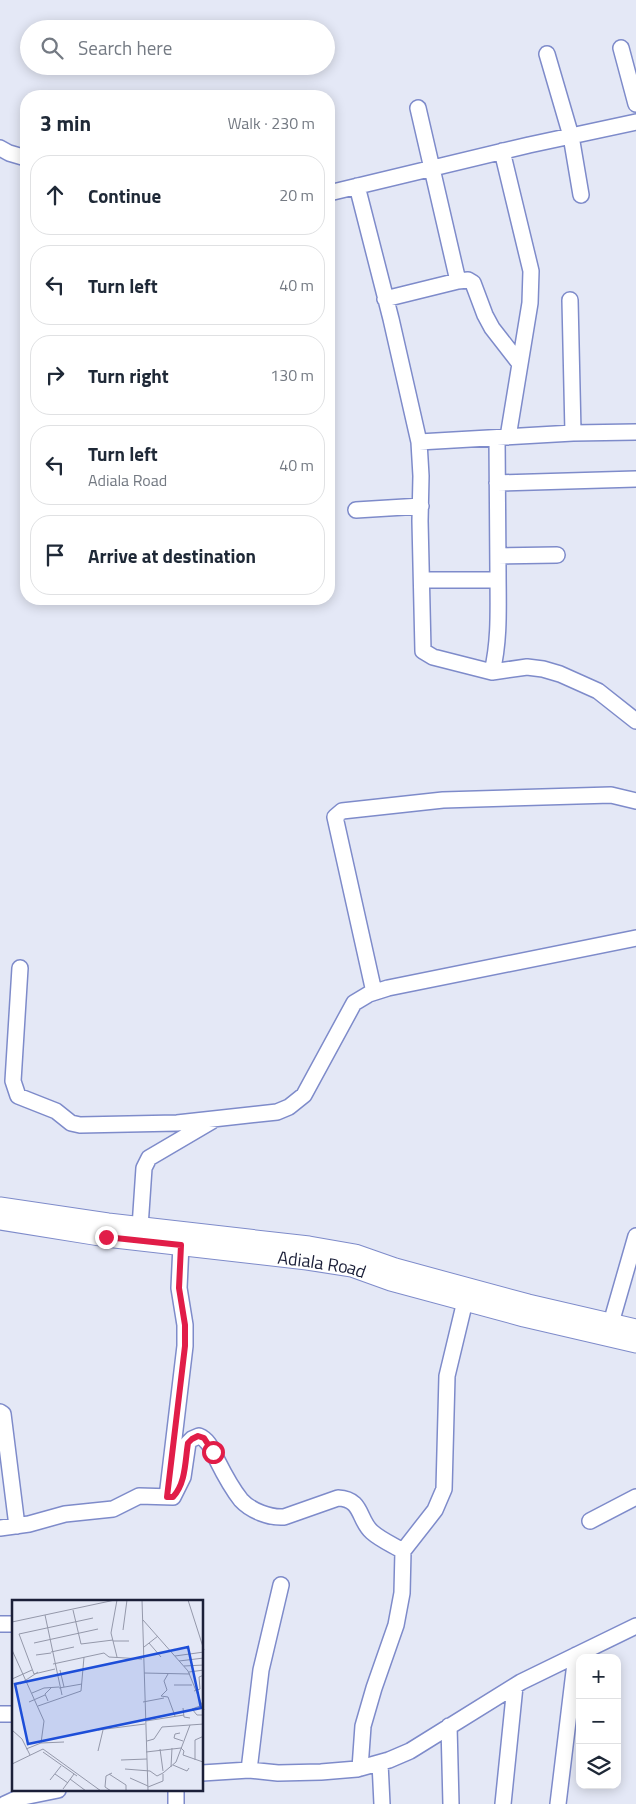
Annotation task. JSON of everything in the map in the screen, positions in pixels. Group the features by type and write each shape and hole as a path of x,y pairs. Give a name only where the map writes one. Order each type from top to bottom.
{"main road":[{"name":"Adiala Road","path":"0,1207 355,1254 395,1268 528,1304 636,1329"},
{"name":"Adiala Road","path":"0,1220 106,1237 307,1260 352,1268 391,1281 524,1317 636,1343"}],"street":[{"path":"621,48 636,104"},
{"path":"547,54 571,136 581,195"},
{"path":"418,108 458,281"},
{"path":"335,192 502,151 636,122"},
{"path":"0,148 20,156"},
{"path":"492,672 496,657 497,636 497,483 502,437 520,364 530,303 531,271 502,151"},
{"path":"357,186 386,299 419,442 423,651 433,657 492,672 527,668 544,669 560,674 598,691 636,721"},
{"path":"386,299 468,280 473,283 484,315 520,364"},
{"path":"570,300 573,433"},
{"path":"419,442 573,433 636,432"},
{"path":"497,483 636,479"},
{"path":"356,510 421,506"},
{"path":"498,556 557,555"},
{"path":"422,580 498,580"},
{"path":"374,992 335,817 342,811 453,800 611,795 636,800"},
{"path":"20,968 13,1081 18,1096 56,1111 71,1123 80,1125 177,1123 277,1112 290,1107 304,1095 354,1003 374,992 636,938"},
{"path":"140,1227 144,1168 149,1158 215,1118"},
{"path":"611,1323 636,1236"},
{"path":"167,1497 185,1346 185,1325 179,1288 181,1245"},
{"path":"360,1768 363,1726 396,1625 402,1593 403,1551 435,1510 444,1489 447,1376 465,1301"},
{"path":"0,1412 3,1414 17,1526"},
{"path":"0,1528 17,1526 65,1514 113,1509 139,1496 173,1497 176,1495 183,1478 188,1443 198,1436 204,1438 209,1444 242,1500 250,1506 266,1514 284,1517 338,1498 349,1499 357,1506 371,1532 403,1551"},
{"path":"590,1521 636,1496"},
{"path":"249,1770 261,1670 281,1585"},
{"path":"578,1654 636,1626"},
{"path":"204,1774 249,1770 299,1773 360,1768 380,1763 410,1751 515,1686 576,1655"},
{"path":"558,1804 576,1655"},
{"path":"503,1804 515,1686"},
{"path":"449,1726 451,1804"},
{"path":"380,1763 382,1804"},
{"path":"14,1797 35,1800 53,1792"}],"route":[{"path":"106,1237 181,1245 179,1288 185,1325 185,1346 167,1497 176,1495 182,1482 188,1443 192,1439 198,1436 204,1438 213,1452"}]}
